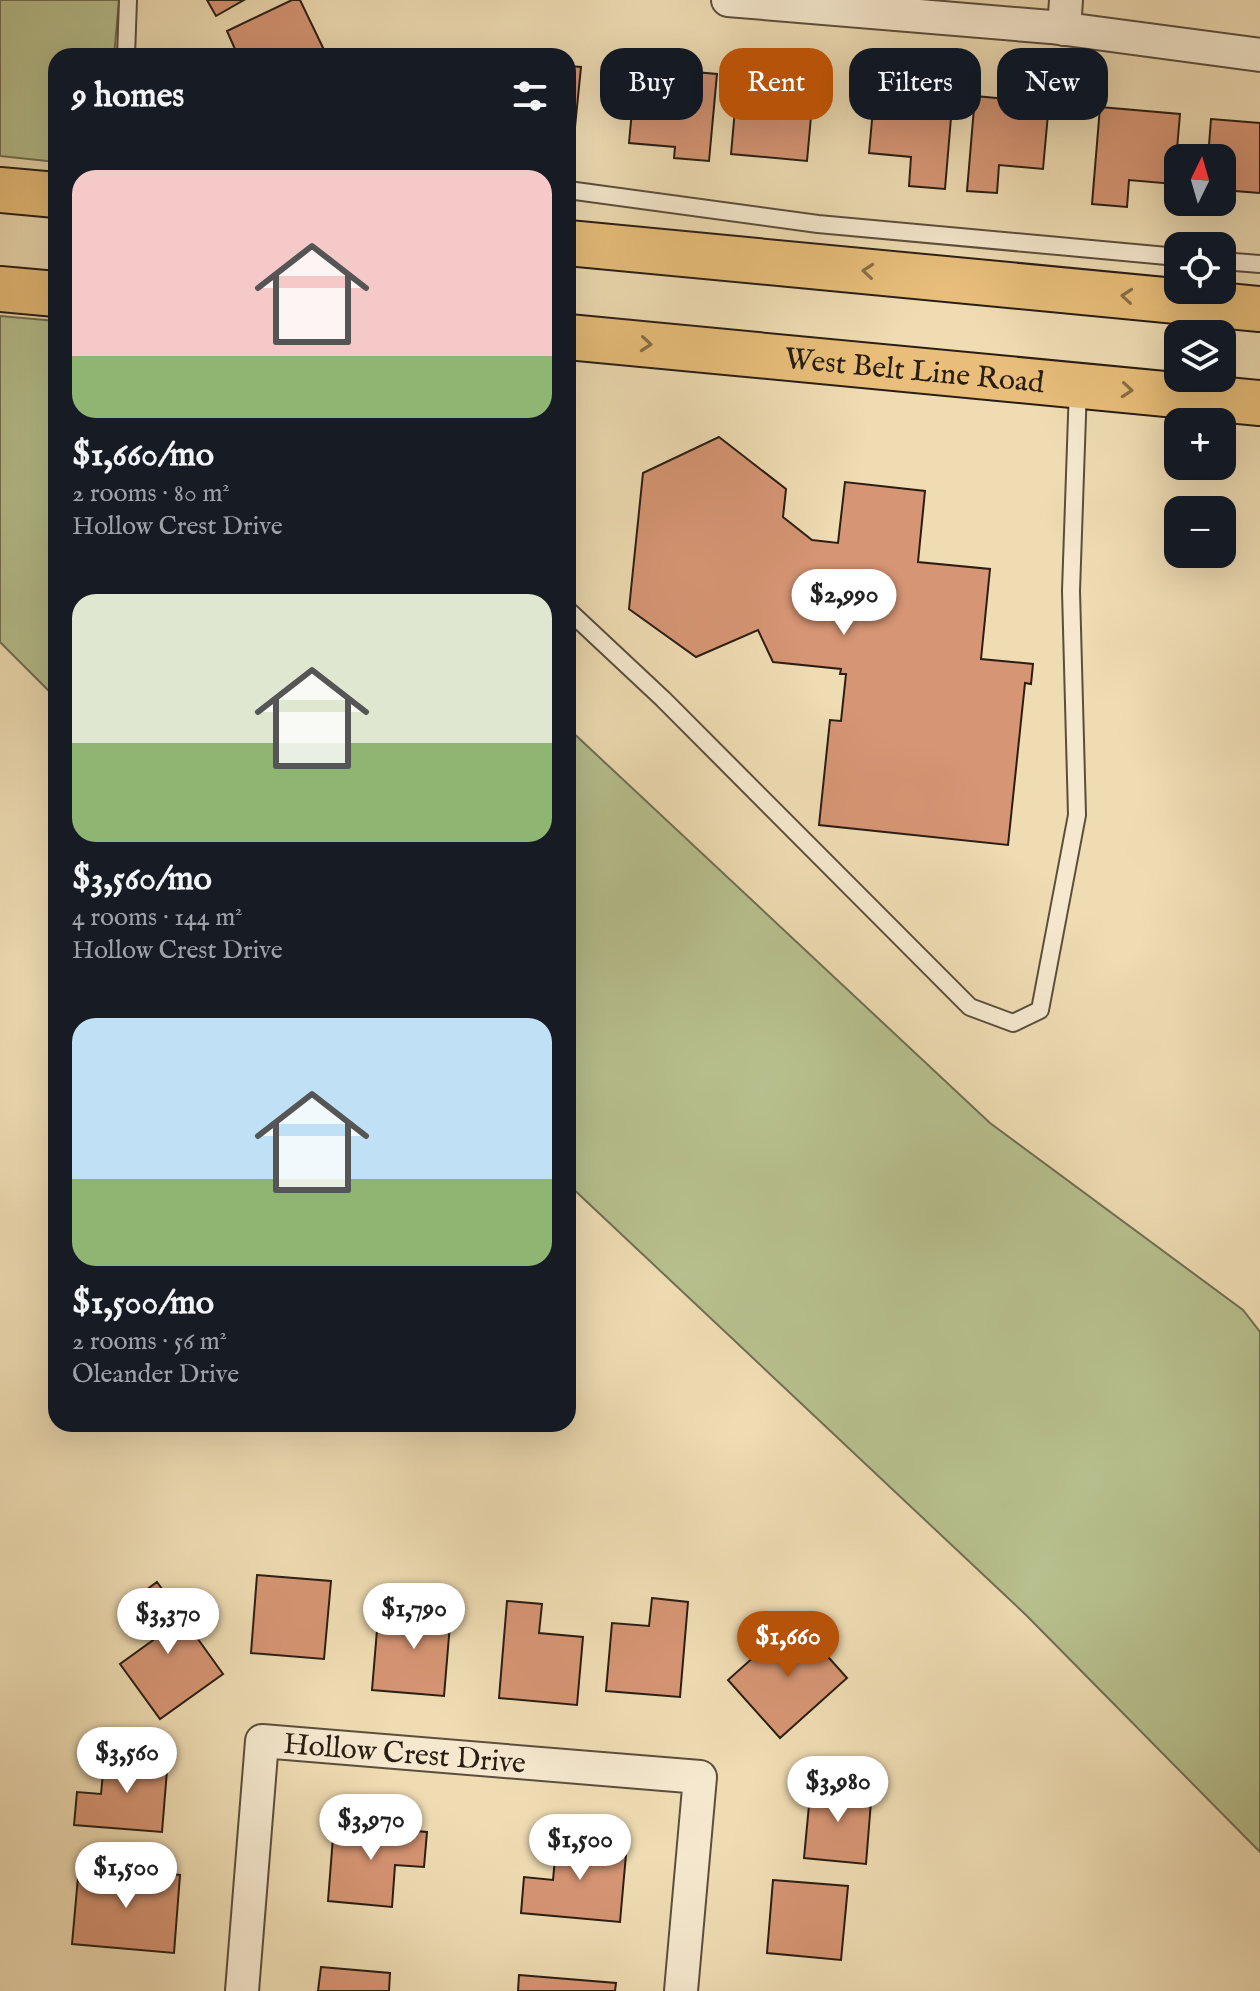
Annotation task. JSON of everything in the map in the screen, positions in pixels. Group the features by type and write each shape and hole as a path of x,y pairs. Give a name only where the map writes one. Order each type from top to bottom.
{"main road":[{"path":"0,190 48,194"},
{"path":"576,244 1260,309"},
{"path":"0,289 48,293"},
{"name":"West Belt Line Road","path":"576,338 1260,403"}],"street":[{"path":"728,0 1065,14 1260,55"},
{"name":"Hollow Crest Drive","path":"242,1991 262,1741 700,1777 681,1991"}],"lane":[{"path":"126,48 128,0"},
{"path":"576,191 818,224 1164,256"},
{"path":"1236,262 1260,264"},
{"path":"576,617 663,699 970,1007 1013,1023 1040,1010 1077,815 1071,591 1078,386"}],"green space":[{"path":"0,0 119,0 115,48 48,48 48,161 0,156"},
{"path":"0,316 48,320 48,690 0,642"},
{"path":"576,735 990,1123 1243,1310 1260,1332 1260,1852 1026,1615 576,1192"}],"building":[{"path":"207,0 244,0 216,16"},
{"path":"292,0 300,0 323,48 234,48 227,31"},
{"path":"576,67 581,67 576,117"},
{"path":"703,73 717,74 709,161 674,158 675,147 629,143 631,120 703,120"},
{"path":"981,97 997,98 997,120 1047,120 1043,169 999,165 997,193 967,191 973,120 981,120"},
{"path":"1108,108 1180,114 1177,144 1164,144 1164,183 1129,180 1127,207 1092,204 1099,120 1108,120"},
{"path":"1211,119 1260,123 1260,193 1236,191 1236,144 1209,144"},
{"path":"734,120 811,120 807,161 731,154"},
{"path":"872,120 951,120 945,189 909,186 911,157 869,153"},
{"path":"719,437 786,489 783,517 812,540 838,543 845,482 925,491 918,562 990,569 981,659 1033,664 1031,684 1025,683 1008,845 819,825 830,720 841,721 846,674 840,674 841,669 773,662 758,630 696,657 629,609 643,473"},
{"path":"257,1575 331,1581 324,1659 251,1653"},
{"path":"157,1582 223,1674 160,1719 120,1664 156,1638 130,1602"},
{"path":"419,1597 452,1600 444,1696 372,1690 378,1618 417,1621"},
{"path":"652,1598 688,1602 680,1697 606,1691 612,1623 649,1626"},
{"path":"507,1601 542,1604 539,1633 583,1637 577,1705 499,1698"},
{"path":"795,1620 847,1678 780,1738 728,1680"},
{"path":"105,1752 168,1758 162,1832 74,1825 77,1792 101,1794"},
{"path":"811,1784 872,1789 866,1864 804,1858"},
{"path":"334,1824 427,1832 424,1867 395,1865 392,1907 328,1901"},
{"path":"557,1837 627,1843 620,1922 521,1913 524,1877 553,1880"},
{"path":"79,1866 180,1875 174,1953 72,1944"},
{"path":"773,1880 848,1886 841,1960 767,1953"},
{"path":"321,1967 390,1973 389,1991 318,1991"},
{"path":"519,1975 616,1983 615,1991 518,1991"}]}
